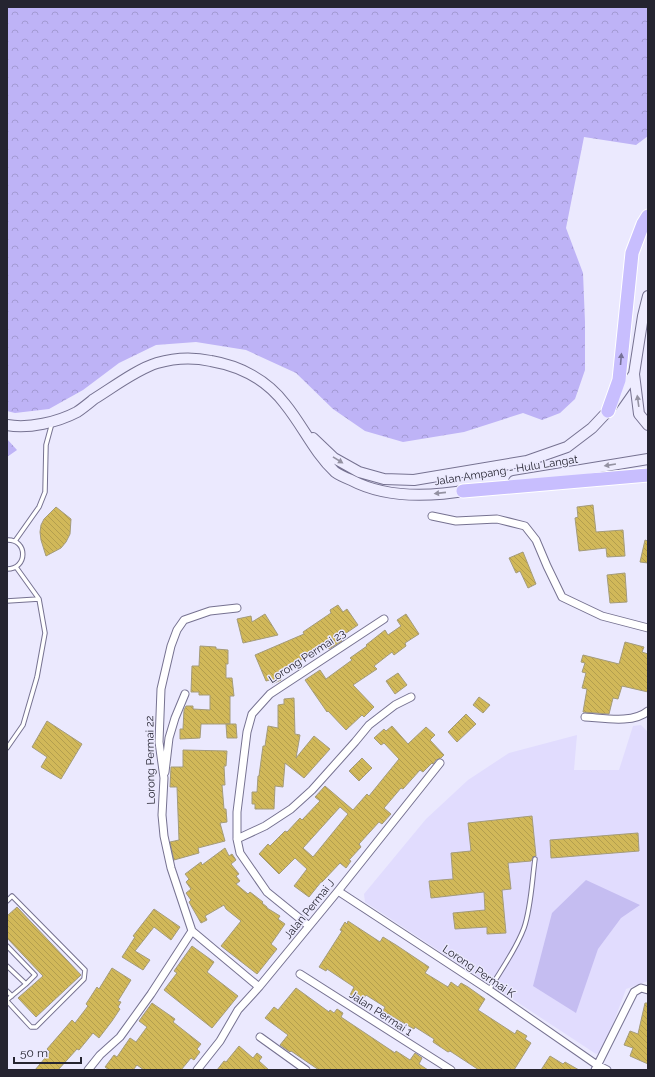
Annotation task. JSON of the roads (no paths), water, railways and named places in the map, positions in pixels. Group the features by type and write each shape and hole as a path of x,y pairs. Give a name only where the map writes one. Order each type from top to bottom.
{"highway":[{"path":"608,410 619,380 632,253 643,224 648,216"},
{"path":"463,491 648,475"}],"street":[{"name":"Jalan Ampang - Hulu Langat","path":"299,424 334,458 359,472 384,479 414,480 527,461 567,447 592,428 608,410 634,374 642,316 648,296"},
{"name":"Jalan Ampang - Hulu Langat","path":"7,425 33,426 52,422 77,412 124,380 156,364 173,359 190,358 211,361 235,368 256,377 272,390 285,404 322,458 336,473 358,484 380,491 403,495 429,495 463,491 558,473 648,459"},
{"path":"634,374 639,414 648,425"},
{"path":"432,516 456,521 497,519 525,526 536,540 546,566 562,597 602,616 647,627"},
{"name":"Lorong Permai 22","path":"192,931 171,868 164,836 162,815 164,778 159,742 161,689 166,662 177,630 184,620 197,614 237,608"},
{"name":"Lorong Permai 23","path":"309,926 267,892 240,853 237,840 237,812 247,732 252,714 270,694 384,619"},
{"path":"164,778 169,738 185,694"},
{"path":"237,840 265,826 291,809 312,790 369,725 395,705 412,697"},
{"path":"585,717 624,720 644,715 648,711"},
{"name":"Jalan Permai J","path":"197,1070 220,1041 238,1010 260,987 440,763"},
{"name":"Lorong Permai K","path":"338,891 489,990 596,1068 607,1070"},
{"path":"88,1070 100,1055 120,1036 151,994 192,931 260,987"},
{"name":"Jalan Permai 1","path":"300,974 450,1070"},
{"path":"596,1068 634,992 637,990 646,989"},
{"path":"260,1037 306,1070"}],"lane":[{"path":"15,541 39,507 45,492 46,445 52,422"},
{"path":"7,540 15,541 21,547 23,552 22,560 16,567 7,569"},
{"path":"7,748 23,725 37,677 45,633 39,598 16,567"},
{"path":"7,602 39,598"},
{"path":"489,990 516,945 524,927 535,859"},
{"path":"7,902 12,896 85,970 84,979 36,1027 31,1027 7,1001 35,975 7,946"},
{"path":"7,966 26,984"},
{"path":"7,991 12,996"}]}
